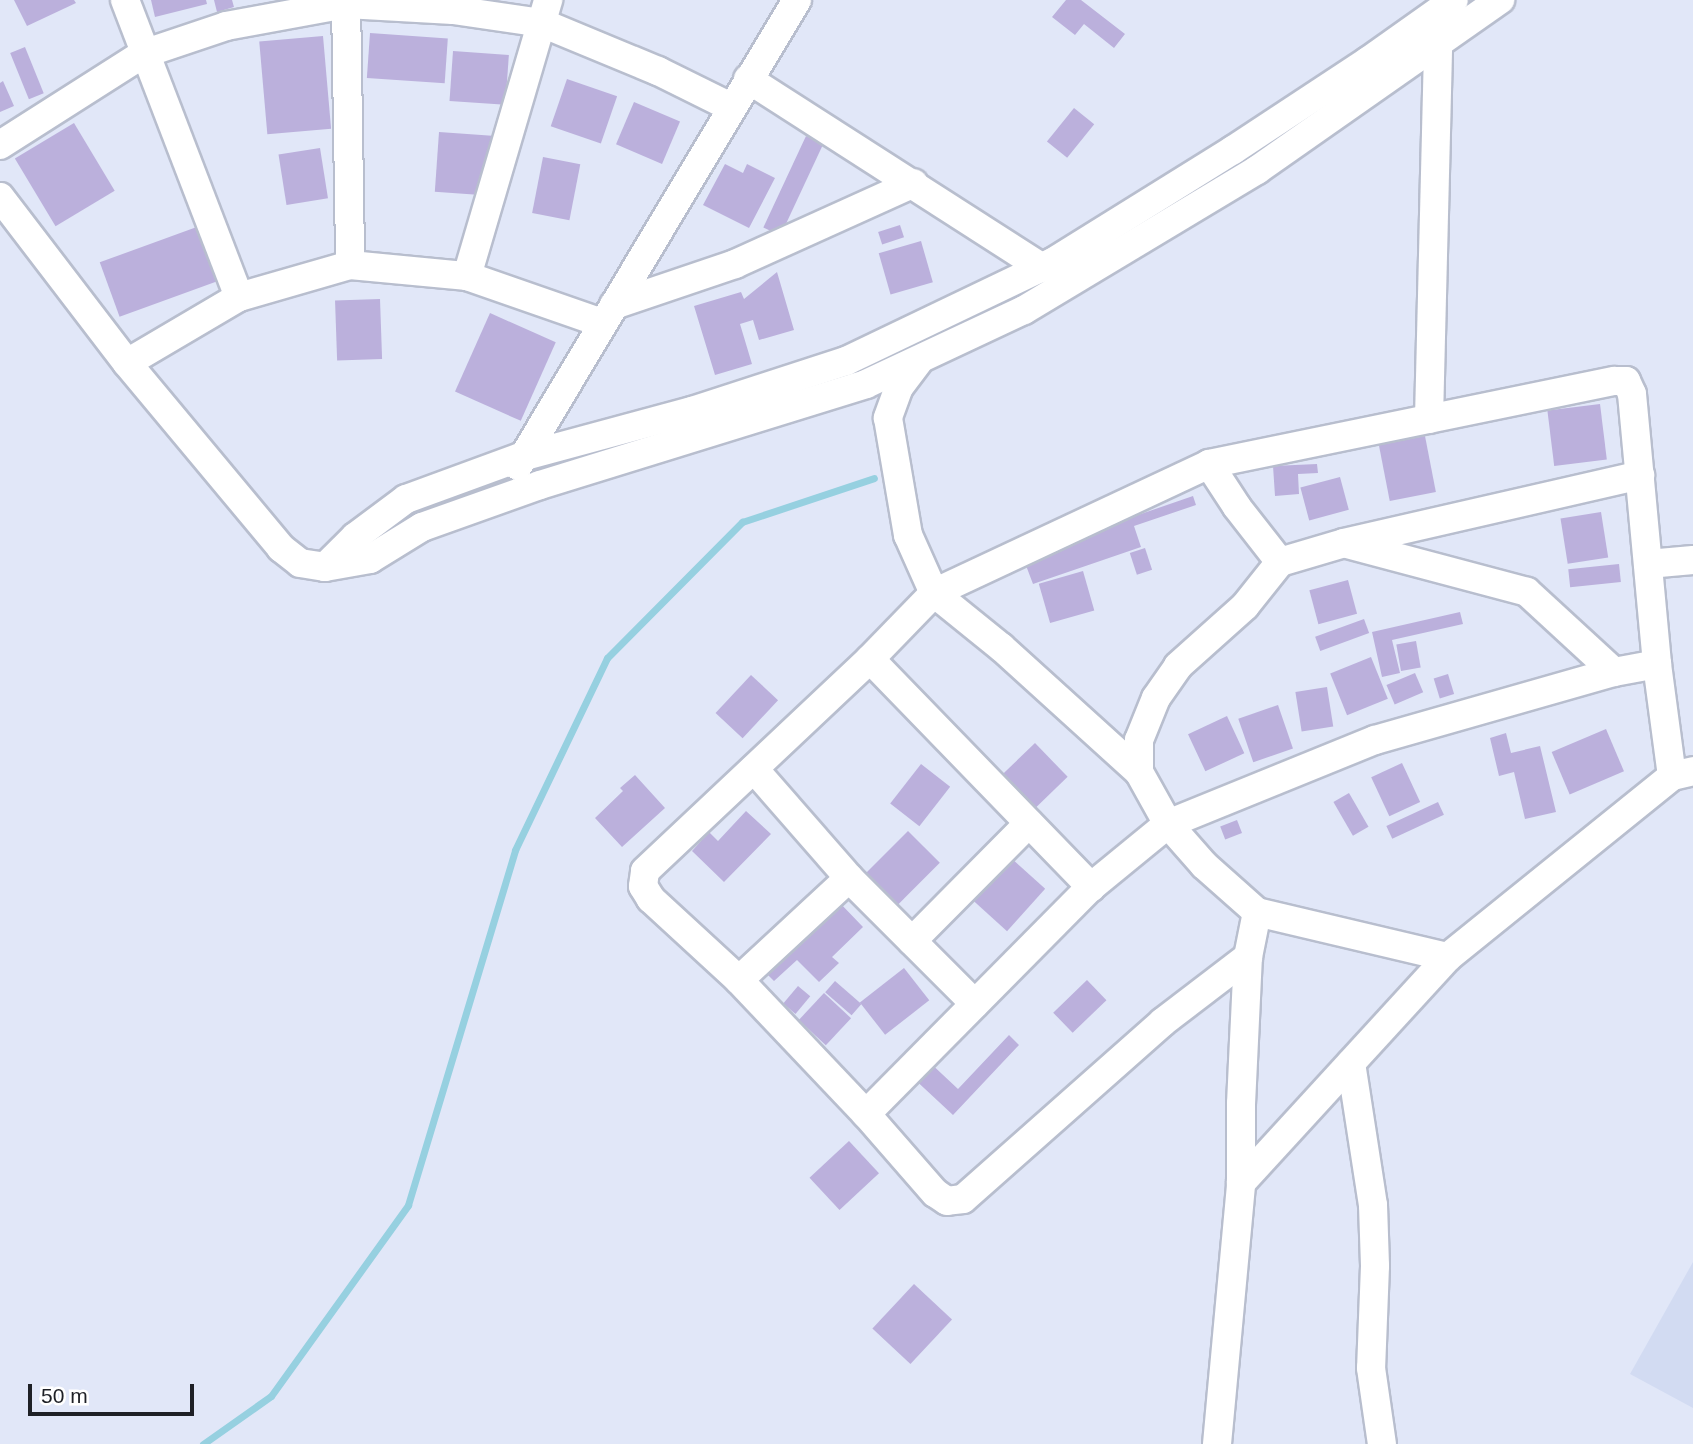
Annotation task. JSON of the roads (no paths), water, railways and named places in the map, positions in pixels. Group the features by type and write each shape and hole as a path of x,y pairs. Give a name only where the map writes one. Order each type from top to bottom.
{"street":[{"path":"125,0 143,54 239,297"},
{"path":"510,495 521,457 797,0"},
{"path":"324,567 355,537 406,499 521,457 692,411 846,361 1042,268 1095,252 1249,175 1375,71 1454,0"},
{"path":"0,197 127,363 281,548 300,563 324,567 370,559 422,527 510,495 866,384 919,361 1024,310 1095,252 1233,150 1375,71 1438,42 1500,0"},
{"path":"346,2 351,265"},
{"path":"0,145 143,54 226,26 346,2 453,10 545,11 731,107"},
{"path":"467,276 545,11"},
{"path":"1429,419 1438,42"},
{"path":"748,79 914,183 1042,268"},
{"path":"1233,150 1249,175"},
{"path":"127,363 239,297 351,265 467,276 608,314 735,264 914,183"},
{"path":"956,309 968,336"},
{"path":"919,361 899,387 888,418 908,535 934,593 1001,647 1139,772 1168,824 1204,865 1256,912 1448,957"},
{"path":"1241,1183 1448,957 1683,773 1657,664 1632,394 1626,380 1209,464 934,593 870,659 645,871 643,886 651,899 739,980 866,1114 935,1193 947,1201 963,1199 1163,1022 1248,957"},
{"path":"1209,464 1237,507 1280,562"},
{"path":"1139,772 1139,740 1156,698 1178,666 1245,606 1280,562 1344,543 1640,475"},
{"path":"1344,543 1527,592 1615,672"},
{"path":"1648,564 1693,561"},
{"path":"870,659 1091,887"},
{"path":"866,1114 1091,887 1168,824 1375,740 1615,672 1657,664"},
{"path":"754,769 849,878 975,1004"},
{"path":"912,941 1029,822"},
{"path":"739,980 849,878"},
{"path":"1217,1444 1241,1183 1241,1104 1248,957 1256,912"},
{"path":"1351,1063 1373,1205 1375,1266 1371,1368 1382,1444"}],"waterway":[{"path":"203,1444 271,1396 408,1205 515,850 607,658 742,522 874,478"}]}
